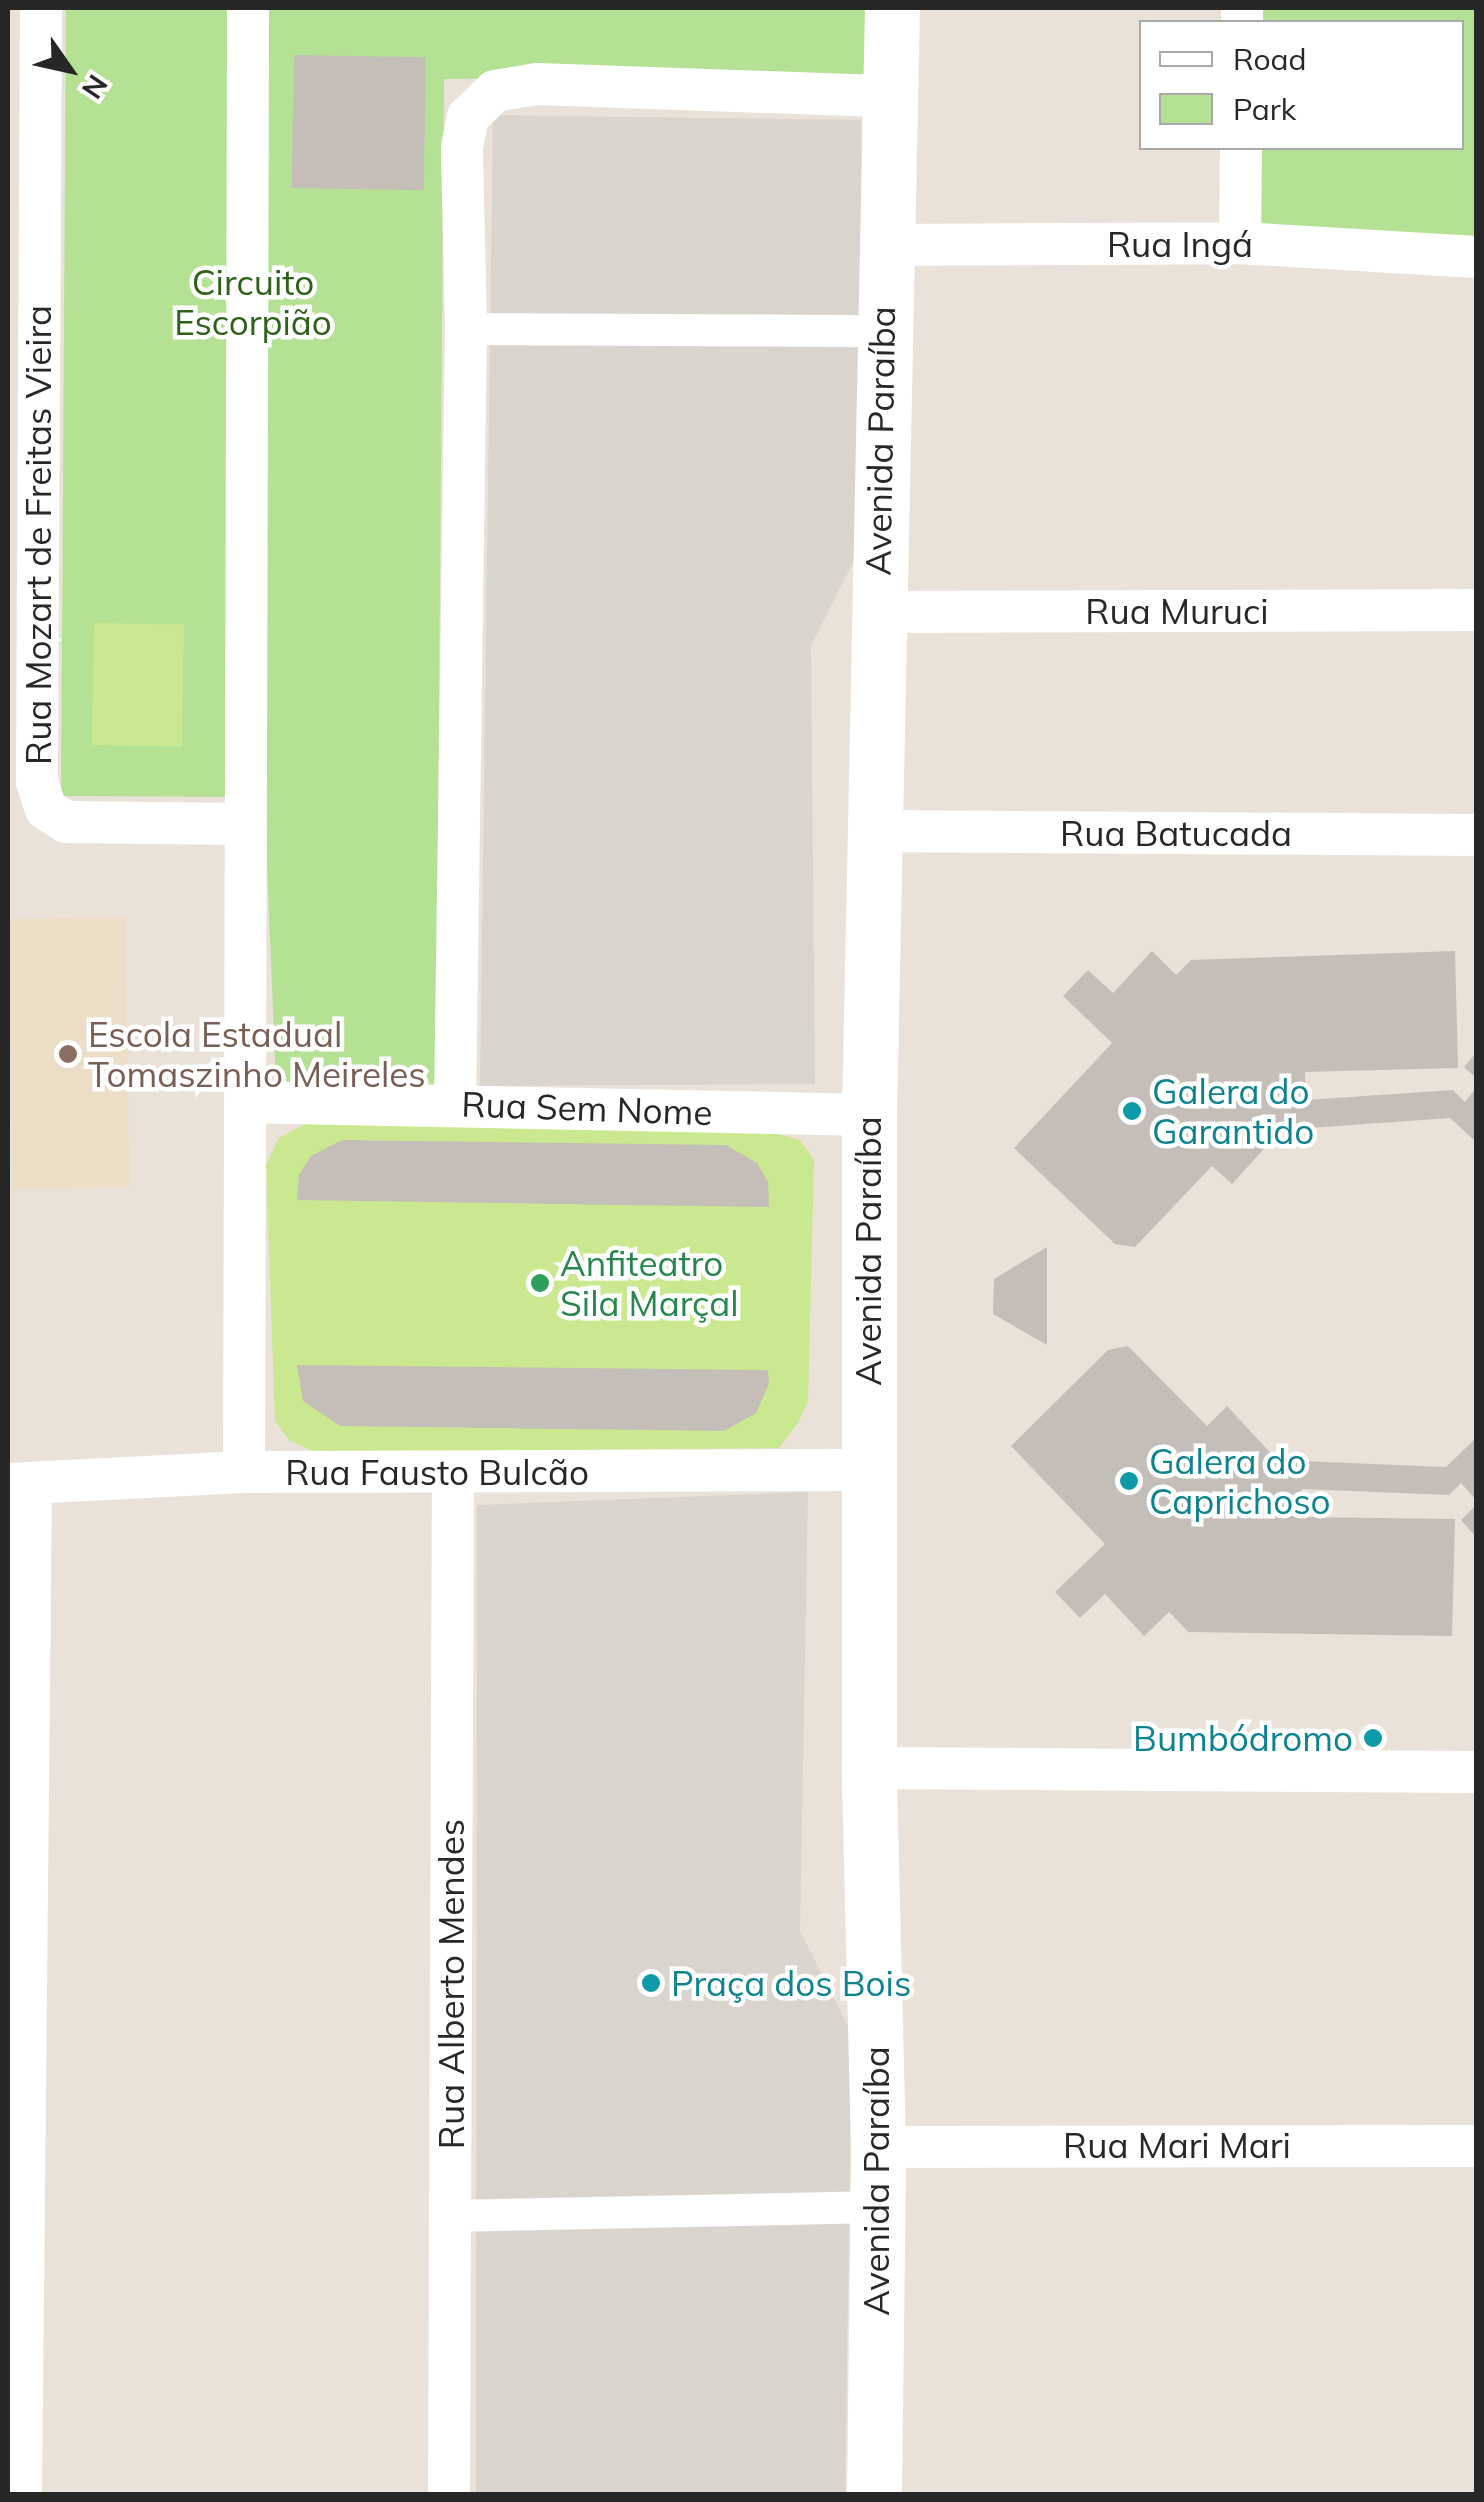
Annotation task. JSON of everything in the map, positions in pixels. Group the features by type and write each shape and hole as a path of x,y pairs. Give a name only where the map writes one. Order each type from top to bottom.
{"street":[{"name":"Rua Mozart de Freitas Vieira","path":"41,8 23,168 35,731 42,801 66,822 246,824"},
{"path":"244,1472 248,8"},
{"name":"Avenida Paraíba","path":"874,2494 878,2147 870,1768 869,1116 886,96 892,8"},
{"path":"455,1104 466,330 463,128 474,107 495,91 583,84 886,96"},
{"path":"1240,243 1241,150"},
{"name":"Rua Ingá","path":"884,245 1240,243 1476,257"},
{"path":"466,330 882,332"},
{"name":"Rua Muruci","path":"878,612 1476,610"},
{"name":"Rua Batucada","path":"875,831 1476,835"},
{"name":"Rua Sem Nome","path":"245,1102 869,1116"},
{"name":"Rua Fausto Bulcão","path":"19,1484 244,1472 868,1470"},
{"name":"Rua Alberto Mendes","path":"450,2494 453,1473"},
{"path":"19,1484 22,2494"},
{"path":"870,1768 1476,1772"},
{"name":"Rua Mari Mari","path":"878,2147 1476,2146"},
{"path":"450,2216 877,2208"}],"shaded area":[{"path":"493,115 861,120 863,543 811,646 815,1084 480,1086"},
{"name":"Escola Estadual Tomaszinho Meireles","path":"125,917 130,1187 13,1189 8,919"},
{"name":"Praça dos Bois","path":"808,1492 800,1931 852,2034 845,2494 476,2494 477,1505"}],"green space":[{"name":"Circuito Escorpião","path":"66,8 865,8 865,74 444,79 436,1084 276,1081 264,797 61,796"},
{"path":"1252,8 1476,8 1476,236 1256,230 1255,150 1464,150 1464,20 1253,20"},
{"path":"94,623 184,625 182,747 92,745"},
{"name":"Anfiteatro Sila Marçal","path":"309,1122 777,1134 800,1140 814,1160 808,1401 799,1421 779,1448 315,1452 290,1441 275,1421 266,1165 279,1138"}],"building":[{"path":"294,55 426,57 424,190 292,188"},
{"name":"Galera do Garantido","path":"1152,951 1176,975 1191,960 1455,951 1458,1068 1305,1072 1306,1100 1453,1090 1465,1102 1476,1088 1476,1142 1450,1118 1281,1130 1232,1184 1212,1166 1135,1247 1115,1244 1014,1148 1112,1043 1063,996 1088,970 1113,993"},
{"path":"1476,1053 1476,1078 1464,1067"},
{"path":"342,1140 726,1145 757,1163 768,1182 769,1207 297,1200 299,1175 311,1156"},
{"path":"1047,1247 1047,1345 993,1314 994,1279"},
{"name":"Galera do Caprichoso","path":"1128,1346 1207,1426 1227,1406 1277,1460 1446,1467 1476,1438 1476,1500 1461,1483 1449,1495 1302,1489 1302,1517 1455,1519 1452,1636 1188,1632 1169,1612 1144,1636 1105,1594 1080,1618 1055,1592 1105,1544 1011,1446 1108,1350"},
{"path":"297,1365 768,1370 769,1384 756,1413 724,1431 340,1426 303,1401"},
{"path":"1476,1505 1476,1537 1461,1520"}],"place":[{"name":"Escola Estadual Tomaszinho Meireles","path":"68,1054"},
{"name":"Galera do Garantido","path":"1132,1111"},
{"name":"Anfiteatro Sila Marçal","path":"540,1283"},
{"name":"Galera do Caprichoso","path":"1129,1481"},
{"name":"Bumbódromo","path":"1373,1738"},
{"name":"Praça dos Bois","path":"651,1983"}]}
